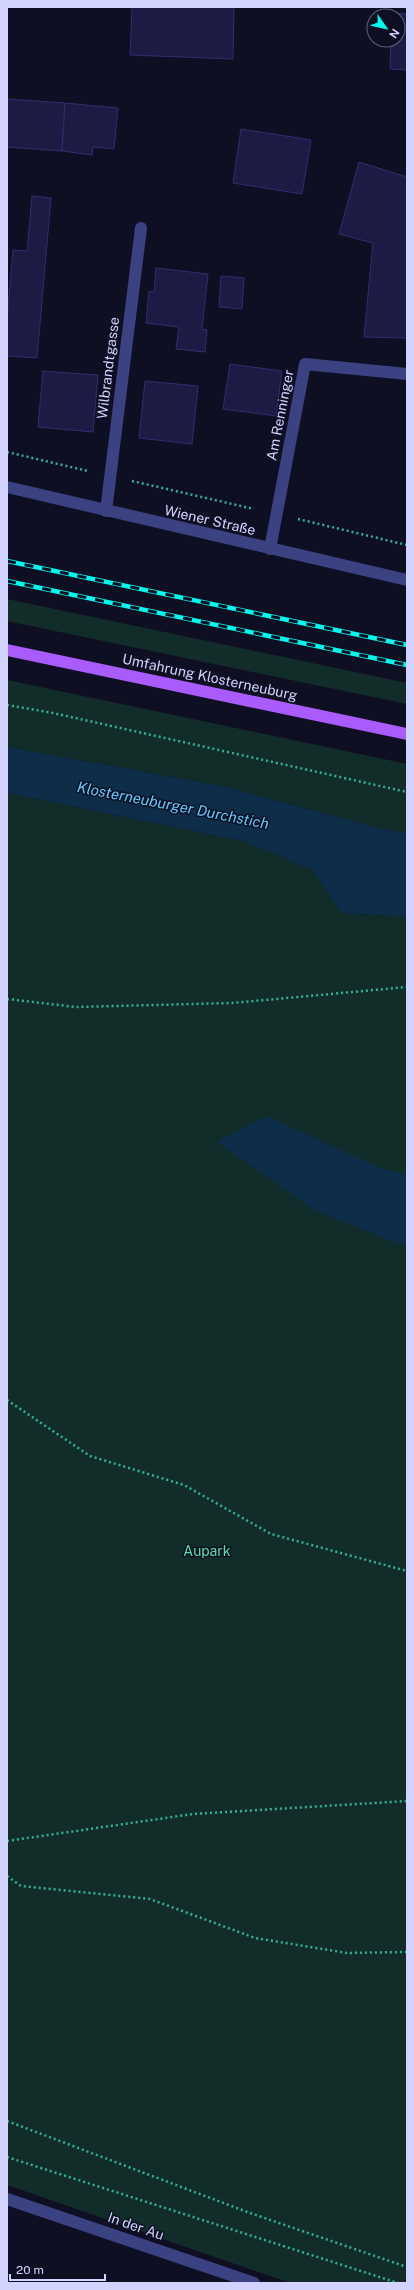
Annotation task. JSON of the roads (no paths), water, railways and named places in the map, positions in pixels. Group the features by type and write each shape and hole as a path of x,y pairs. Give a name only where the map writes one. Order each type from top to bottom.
{"main road":[{"name":"Umfahrung Klosterneuburg","path":"7,650 407,734"}],"street":[{"name":"Wilbrandtgasse","path":"106,511 109,476 141,228"},
{"name":"Am Renninger","path":"270,549 305,364 407,374"},
{"name":"Wiener Straße","path":"7,487 407,580"},
{"name":"In der Au","path":"7,2199 235,2280 254,2283"}],"water":[{"name":"Klosterneuburger Durchstich","path":"7,747 222,786 382,829 407,833 407,917 341,913 312,870 243,841 7,793"},
{"path":"267,1116 378,1167 407,1175 407,1247 316,1211 217,1142"}],"railway":[{"path":"7,561 407,645"},
{"path":"7,581 407,665"}],"park label":[{"name":"Aupark","path":"207,1551"}]}
